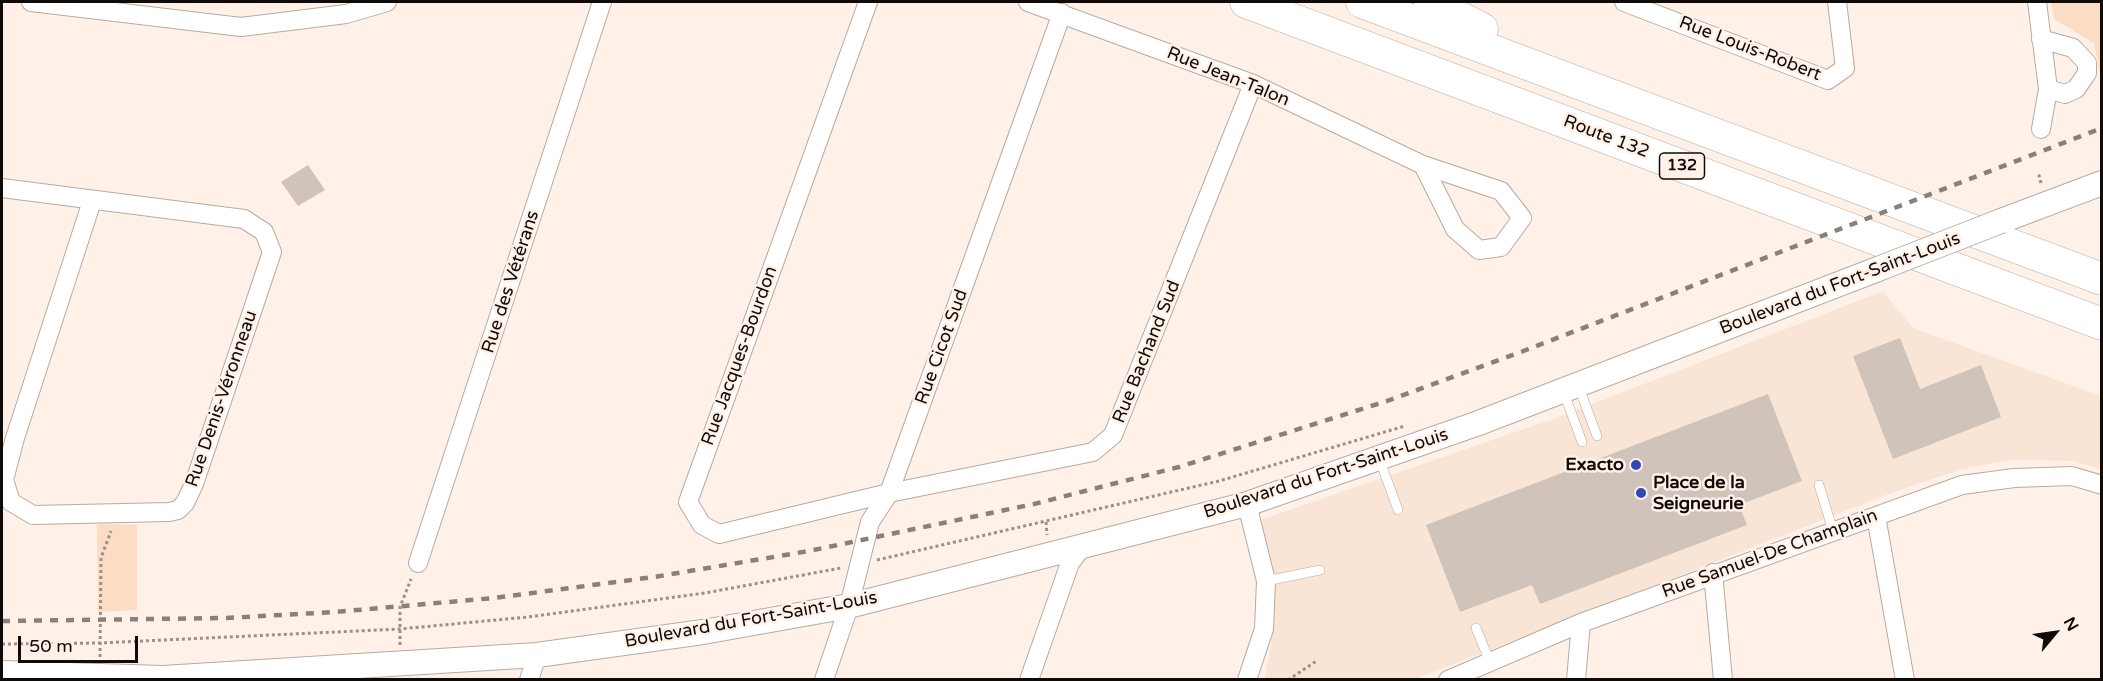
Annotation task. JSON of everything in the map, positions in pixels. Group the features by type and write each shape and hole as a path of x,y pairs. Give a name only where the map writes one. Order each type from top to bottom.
{"highway":[{"name":"Route 132","path":"1246,2 2102,324"},
{"name":"132","path":"1362,2 2102,279"},
{"path":"1430,2 1591,88"}],"street":[{"path":"31,2 241,27 346,14 387,2"},
{"name":"Rue des Vétérans","path":"418,563 602,2"},
{"name":"Rue Jacques-Bourdon","path":"868,2 688,502 702,525 719,534 889,493"},
{"name":"Rue Jean-Talon","path":"1028,2 1253,84 1424,165 1501,191 1522,218 1501,248 1479,250 1455,229 1424,165"},
{"name":"Rue Louis-Robert","path":"1624,2 1827,80 1845,68 1837,2"},
{"path":"2037,2 2048,88 2041,129"},
{"name":"Rue Cicot Sud","path":"824,680 849,606 870,522 889,493 1062,13"},
{"path":"2041,39 2073,48 2087,63 2087,73 2076,89 2065,94 2048,88"},
{"name":"Rue Bachand Sud","path":"889,493 1093,452 1113,435 1253,84"},
{"name":"Boulevard du Fort-Saint-Louis","path":"2,674 163,678 537,655 703,632 849,606 1247,504 1570,388 2102,183"},
{"name":"Rue Denis-Véronneau","path":"2,188 244,219 264,232 272,252 194,484 185,503 178,510 33,515 11,502 4,480 92,201"},
{"name":"Rue Samuel-De Champlain","path":"1448,680 1581,623 1713,573 1962,485 2014,478 2072,476 2102,485"},
{"path":"1247,504 1266,581 1263,629 1247,680"},
{"path":"1876,516 1905,680"},
{"path":"1029,680 1070,563 1084,545"},
{"path":"1713,573 1723,680"},
{"path":"1576,680 1581,623"},
{"path":"529,680 537,655"}],"lane":[{"path":"1570,388 1597,436"},
{"path":"1570,388 1582,442"},
{"path":"1379,458 1398,510"},
{"path":"1819,485 1833,531"},
{"path":"1266,581 1320,570"},
{"path":"1476,628 1490,662"}],"path":[{"path":"2041,183 2039,176 2042,176"},
{"name":"Boulevard du Fort-Saint-Louis","path":"2,644 100,643 400,629 528,618 681,596 858,564 1219,481 1412,424"},
{"path":"100,676 101,558 111,534 112,514"},
{"path":"400,663 400,607 418,563"},
{"path":"1288,680 1318,660"}],"shaded area":[{"path":"2051,2 2101,2 2101,81 2094,43 2054,19"},
{"path":"1883,291 1913,328 2101,396 2101,470 2074,461 2011,460 1962,469 1889,494 1415,679 1265,679 1273,632 1272,576 1260,520 1559,417"},
{"path":"97,524 137,525 137,610 98,612"}],"building":[{"path":"308,165 325,190 298,206 281,182"},
{"path":"1900,338 1920,389 1981,365 2001,417 1893,459 1853,356"},
{"name":"Place de la Seigneurie","path":"1768,394 1802,481 1739,505 1747,525 1540,604 1532,585 1460,612 1426,525"}],"railway":[{"path":"2,621 226,618 335,612 494,598 654,577 809,551 1034,504 1179,467 1387,401 1526,350 2102,128"}],"place":[{"name":"Exacto","path":"1636,465"},
{"name":"Place de la Seigneurie","path":"1641,493"}]}
